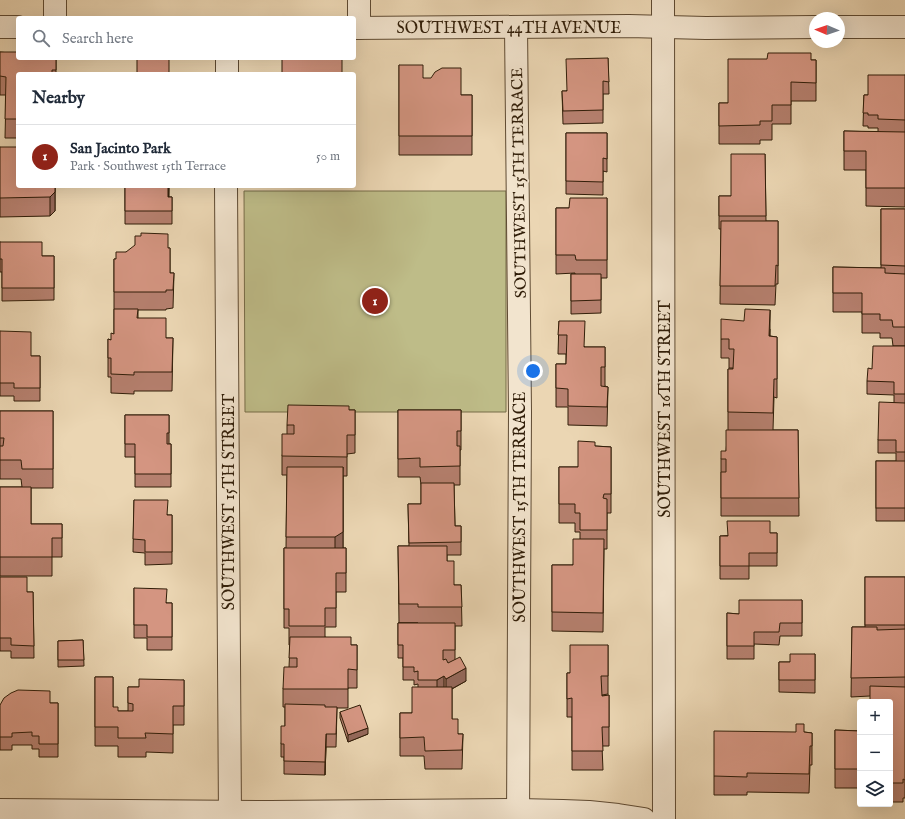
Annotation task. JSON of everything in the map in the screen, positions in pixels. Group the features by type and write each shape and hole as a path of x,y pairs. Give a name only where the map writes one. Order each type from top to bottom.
{"street":[{"path":"55,0 55,16"},
{"path":"357,28 359,0"},
{"name":"SOUTHWEST 16TH STREET","path":"663,0 664,819"},
{"path":"0,27 16,27"},
{"name":"SOUTHWEST 15TH TERRACE","path":"516,27 520,412 518,814"},
{"name":"SOUTHWEST 44TH AVENUE","path":"357,28 809,27"},
{"path":"845,27 905,27"},
{"path":"227,60 227,72"},
{"name":"SOUTHWEST 15TH STREET","path":"226,188 230,815"},
{"path":"0,810 230,815 518,814 563,811 618,814 644,819"}],"shaded area":[{"path":"244,191 506,191 506,412 245,412"}],"building":[{"path":"0,52 16,52 16,60 56,60 56,70 52,70 52,72 16,72 16,119 5,119 6,77 0,76"},
{"path":"768,53 811,53 811,60 816,60 816,83 791,82 791,105 772,105 772,121 760,121 760,125 719,126 719,103 728,103 728,59 767,59"},
{"path":"608,58 609,82 603,81 603,110 563,111 562,91 567,91 566,59"},
{"path":"137,60 169,60 169,72 137,72"},
{"path":"282,60 342,60 342,72 282,72"},
{"path":"399,65 423,65 423,78 431,78 435,72 442,68 461,68 461,95 472,95 472,136 399,136"},
{"path":"868,75 905,75 905,120 878,119 878,115 868,115 868,113 863,113 864,95 868,95"},
{"path":"844,131 905,132 905,188 866,188 866,151 844,151"},
{"path":"566,133 607,133 607,159 603,158 603,182 566,181"},
{"path":"0,147 16,147 16,188 55,188 55,192 50,197 0,198"},
{"path":"731,154 765,154 766,216 719,216 719,196 731,196"},
{"path":"125,188 168,188 168,197 172,197 172,211 125,211"},
{"path":"570,198 607,198 607,260 576,260 575,255 556,255 556,208 569,208"},
{"path":"881,209 905,209 905,266 881,265"},
{"path":"721,221 778,221 778,266 776,265 775,286 720,286"},
{"path":"141,233 168,234 168,248 170,248 170,273 174,273 173,290 166,290 166,292 114,292 114,259 116,259 116,252 126,252 135,245 135,236 141,236"},
{"path":"0,242 42,242 42,256 54,256 54,288 2,288 2,259 0,259"},
{"path":"833,267 885,268 885,273 905,274 905,327 893,327 892,320 880,320 880,314 862,314 862,293 833,293"},
{"path":"571,274 601,274 601,300 571,301"},
{"path":"114,309 138,309 137,318 166,318 166,338 173,338 172,372 134,372 134,375 111,374 111,358 108,358 108,339 111,340 111,333 114,334"},
{"path":"745,309 770,310 769,336 777,337 777,379 774,379 773,413 728,412 728,369 733,369 734,349 729,349 729,339 721,339 721,319 744,321"},
{"path":"559,321 585,321 584,347 605,347 605,367 601,367 601,386 608,387 607,407 568,406 568,389 556,388 556,364 566,364 567,335 558,335"},
{"path":"0,331 31,332 31,356 40,356 40,388 14,388 14,383 0,383"},
{"path":"873,346 905,346 905,394 894,394 894,382 867,381 868,368 872,369"},
{"path":"879,402 905,403 905,452 896,452 896,440 878,440"},
{"path":"288,405 349,406 349,410 355,410 355,435 347,435 347,457 282,456 282,434 294,434 294,425 287,425"},
{"path":"398,410 461,410 461,431 457,431 457,446 460,446 460,466 420,467 420,458 398,459"},
{"path":"0,411 53,411 53,469 22,469 21,460 0,460 0,446 3,446 4,438 0,438"},
{"path":"125,415 169,415 169,433 167,433 167,444 171,444 171,474 135,474 135,444 125,444"},
{"path":"726,430 798,430 799,498 721,498 721,472 726,472 726,459 721,459 721,451 726,451"},
{"path":"578,441 595,442 595,446 611,447 611,494 604,494 603,498 607,499 607,530 580,530 580,513 575,513 575,504 559,504 559,467 578,467"},
{"path":"876,461 905,461 905,508 876,508"},
{"path":"287,467 343,467 343,532 335,537 286,537"},
{"path":"421,483 454,483 455,526 461,526 461,542 409,543 408,504 421,504"},
{"path":"0,487 31,487 31,524 62,524 62,538 52,538 52,557 0,557"},
{"path":"134,500 168,500 167,515 172,515 172,552 145,552 145,540 133,539"},
{"path":"727,521 770,521 770,533 777,533 777,553 749,553 749,566 720,566 720,536 728,536"},
{"path":"573,539 604,539 603,613 552,612 552,565 573,565"},
{"path":"398,546 447,546 447,561 454,561 454,585 461,585 462,607 418,607 418,604 399,604"},
{"path":"284,548 346,548 346,573 336,573 336,608 325,608 325,626 289,626 289,609 284,609"},
{"path":"0,577 27,577 27,592 33,592 34,646 11,645 11,638 0,638"},
{"path":"865,577 905,577 905,625 865,625"},
{"path":"134,588 167,589 166,603 172,603 172,637 147,637 147,625 134,625"},
{"path":"739,600 802,600 802,623 780,623 779,632 754,632 754,646 727,646 727,613 739,614"},
{"path":"398,623 455,623 455,650 443,650 443,660 446,659 448,663 460,657 466,668 446,679 444,676 437,680 418,680 418,671 414,672 414,667 403,667 403,645 398,645"},
{"path":"852,627 877,627 877,630 905,629 905,677 851,678"},
{"path":"290,637 351,637 351,645 357,645 357,670 348,669 348,689 283,689 284,667 297,667 297,658 289,658"},
{"path":"83,640 84,660 58,660 58,641"},
{"path":"570,645 608,645 608,676 601,676 602,696 609,695 609,727 602,727 603,751 572,751 572,698 567,699 567,673 570,673"},
{"path":"790,654 815,654 815,680 779,680 779,662 790,662"},
{"path":"95,677 113,677 113,707 118,707 118,711 133,711 133,704 128,703 128,687 139,687 139,679 184,680 184,706 173,706 173,734 145,733 146,738 118,738 118,727 95,727"},
{"path":"870,686 905,687 905,780 903,779 903,783 893,783 893,699 870,699"},
{"path":"412,687 452,687 452,719 458,719 458,734 463,734 462,750 425,751 424,737 400,738 400,713 412,713"},
{"path":"18,690 50,691 50,703 58,703 58,744 39,744 39,736 32,736 32,732 12,733 12,737 0,737 0,705 4,698"},
{"path":"285,704 325,705 325,707 337,707 336,734 326,734 325,762 284,761 284,744 281,744 281,726 285,726"},
{"path":"360,705 368,728 348,735 340,712"},
{"path":"796,724 804,724 804,732 812,733 809,774 747,773 747,777 714,776 714,731 796,732"},
{"path":"835,730 857,731 857,769 835,769"}],"place":[{"name":"San Jacinto Park","path":"375,301"}]}
